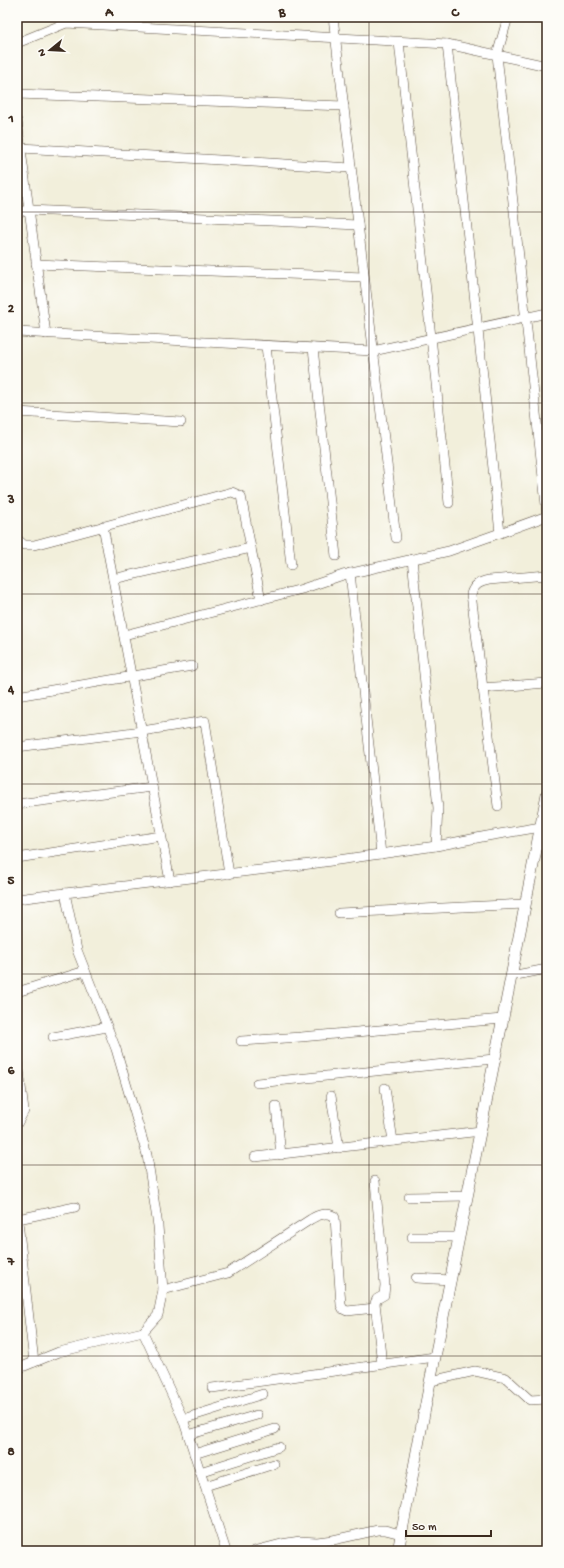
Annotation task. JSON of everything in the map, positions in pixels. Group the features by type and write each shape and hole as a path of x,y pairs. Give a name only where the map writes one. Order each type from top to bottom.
{"street":[{"path":"332,17 396,538"},
{"path":"124,635 302,589 350,573 449,552 547,515 497,55 508,17"},
{"path":"17,43 66,23 447,44 547,66"},
{"path":"399,42 449,503"},
{"path":"447,44 500,533"},
{"path":"17,94 344,106"},
{"path":"17,121 46,334"},
{"path":"21,148 351,168"},
{"path":"17,212 29,210 358,225"},
{"path":"36,264 364,277"},
{"path":"17,332 373,351 547,313"},
{"path":"266,346 291,565"},
{"path":"313,348 336,556"},
{"path":"17,412 181,422"},
{"path":"17,539 24,545 34,545 232,492 241,496 261,600"},
{"path":"103,526 170,881"},
{"path":"113,579 251,548"},
{"path":"412,559 438,808 436,846"},
{"path":"350,573 381,854"},
{"path":"498,806 471,594 474,586 480,582 547,575"},
{"path":"17,696 192,666"},
{"path":"482,688 547,683"},
{"path":"17,747 142,732 206,721 229,874"},
{"path":"17,804 152,787"},
{"path":"398,1551 525,904 544,827 547,794"},
{"path":"17,899 381,854 544,827"},
{"path":"17,858 161,836"},
{"path":"17,1369 59,1352 143,1332 158,1315 163,1290 158,1226 147,1155 116,1049 77,950 65,893"},
{"path":"339,913 525,904"},
{"path":"511,976 547,969"},
{"path":"17,992 85,971"},
{"path":"241,1041 300,1038 502,1019"},
{"path":"53,1037 107,1027"},
{"path":"17,1053 24,1111 17,1124"},
{"path":"257,1083 494,1059"},
{"path":"385,1088 393,1141"},
{"path":"331,1096 339,1148"},
{"path":"276,1106 281,1155"},
{"path":"256,1158 481,1131"},
{"path":"375,1181 385,1285 384,1295 377,1299 375,1303 382,1364"},
{"path":"409,1197 467,1196"},
{"path":"34,1362 17,1216 75,1207"},
{"path":"163,1290 228,1273 310,1219 318,1215 330,1214 335,1218 341,1305 343,1309 347,1311 375,1308"},
{"path":"412,1236 459,1237"},
{"path":"416,1278 451,1280"},
{"path":"143,1332 183,1419 226,1551"},
{"path":"212,1388 435,1357"},
{"path":"431,1381 475,1371 506,1378 530,1400 547,1399"},
{"path":"183,1419 263,1394"},
{"path":"188,1435 257,1415"},
{"path":"194,1454 275,1429"},
{"path":"200,1472 279,1447"},
{"path":"205,1486 274,1464"},
{"path":"254,1551 281,1544 300,1541 317,1542 333,1540 378,1530 401,1534"}]}
